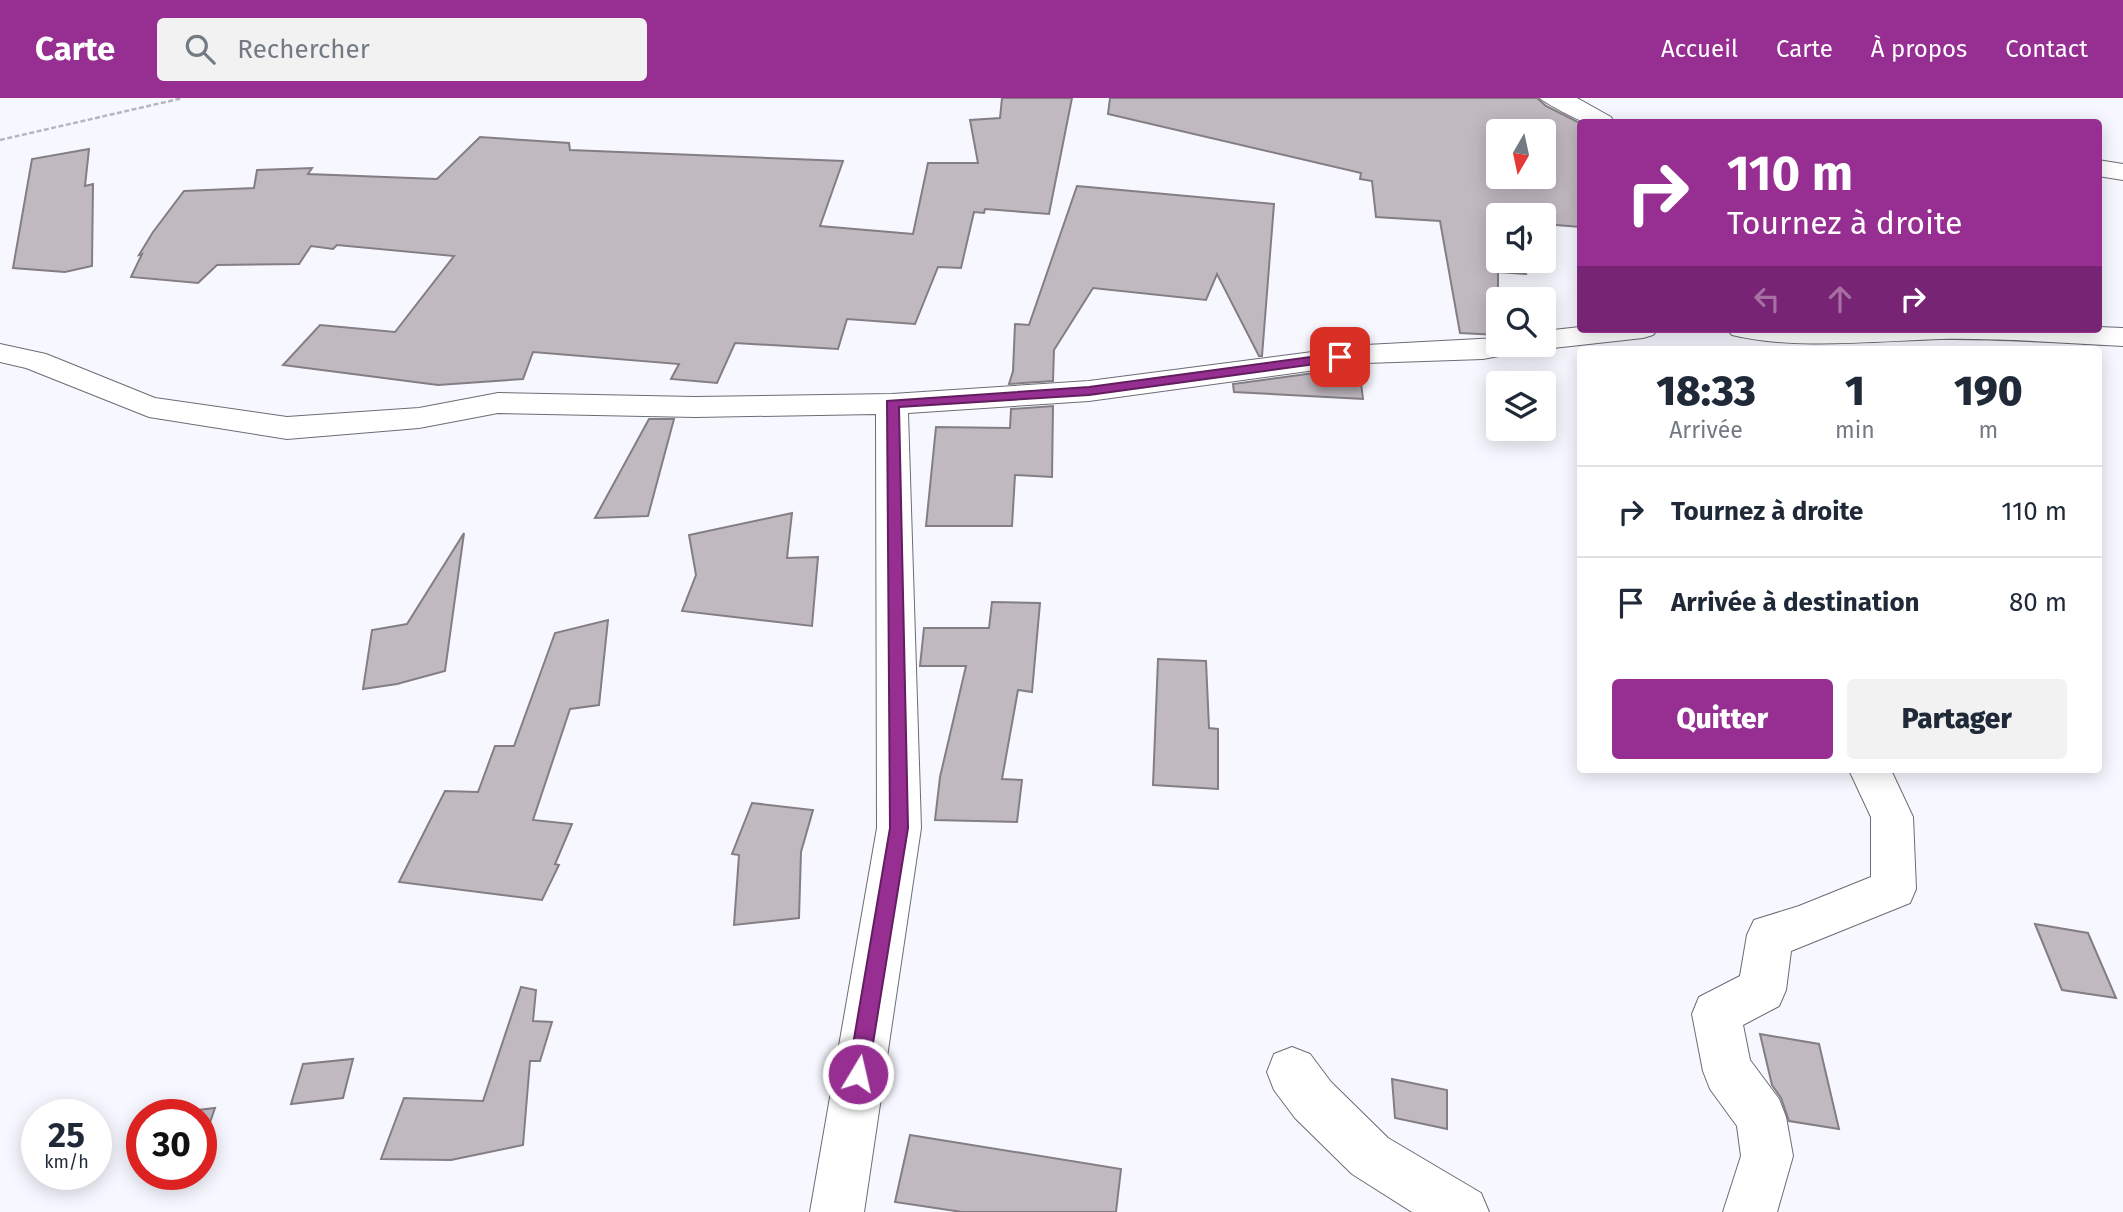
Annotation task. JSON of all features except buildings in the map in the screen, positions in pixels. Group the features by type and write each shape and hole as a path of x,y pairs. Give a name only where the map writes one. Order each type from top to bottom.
{"street":[{"path":"1552,98 1569,103 1596,119"},
{"path":"2102,169 2123,172"},
{"path":"2102,328 2123,336"},
{"path":"1556,339 1604,333"},
{"path":"1917,346 1935,333"},
{"path":"2012,333 2123,336"},
{"path":"0,353 35,361 149,407 287,428 419,418 498,403 695,407 892,404 1089,391 1366,354 1486,350"},
{"path":"837,1212 899,828 892,404"},
{"path":"1750,1212 1767,1156 1761,1117 1728,1071 1716,1014 1762,990 1770,935 1800,927 1894,889 1892,817 1871,773"},
{"path":"1292,1072 1313,1100 1370,1156 1462,1212"}],"path":[{"path":"0,140 183,98"}],"route":[{"path":"858,1074 899,828 892,404 1089,391 1340,357"}]}
